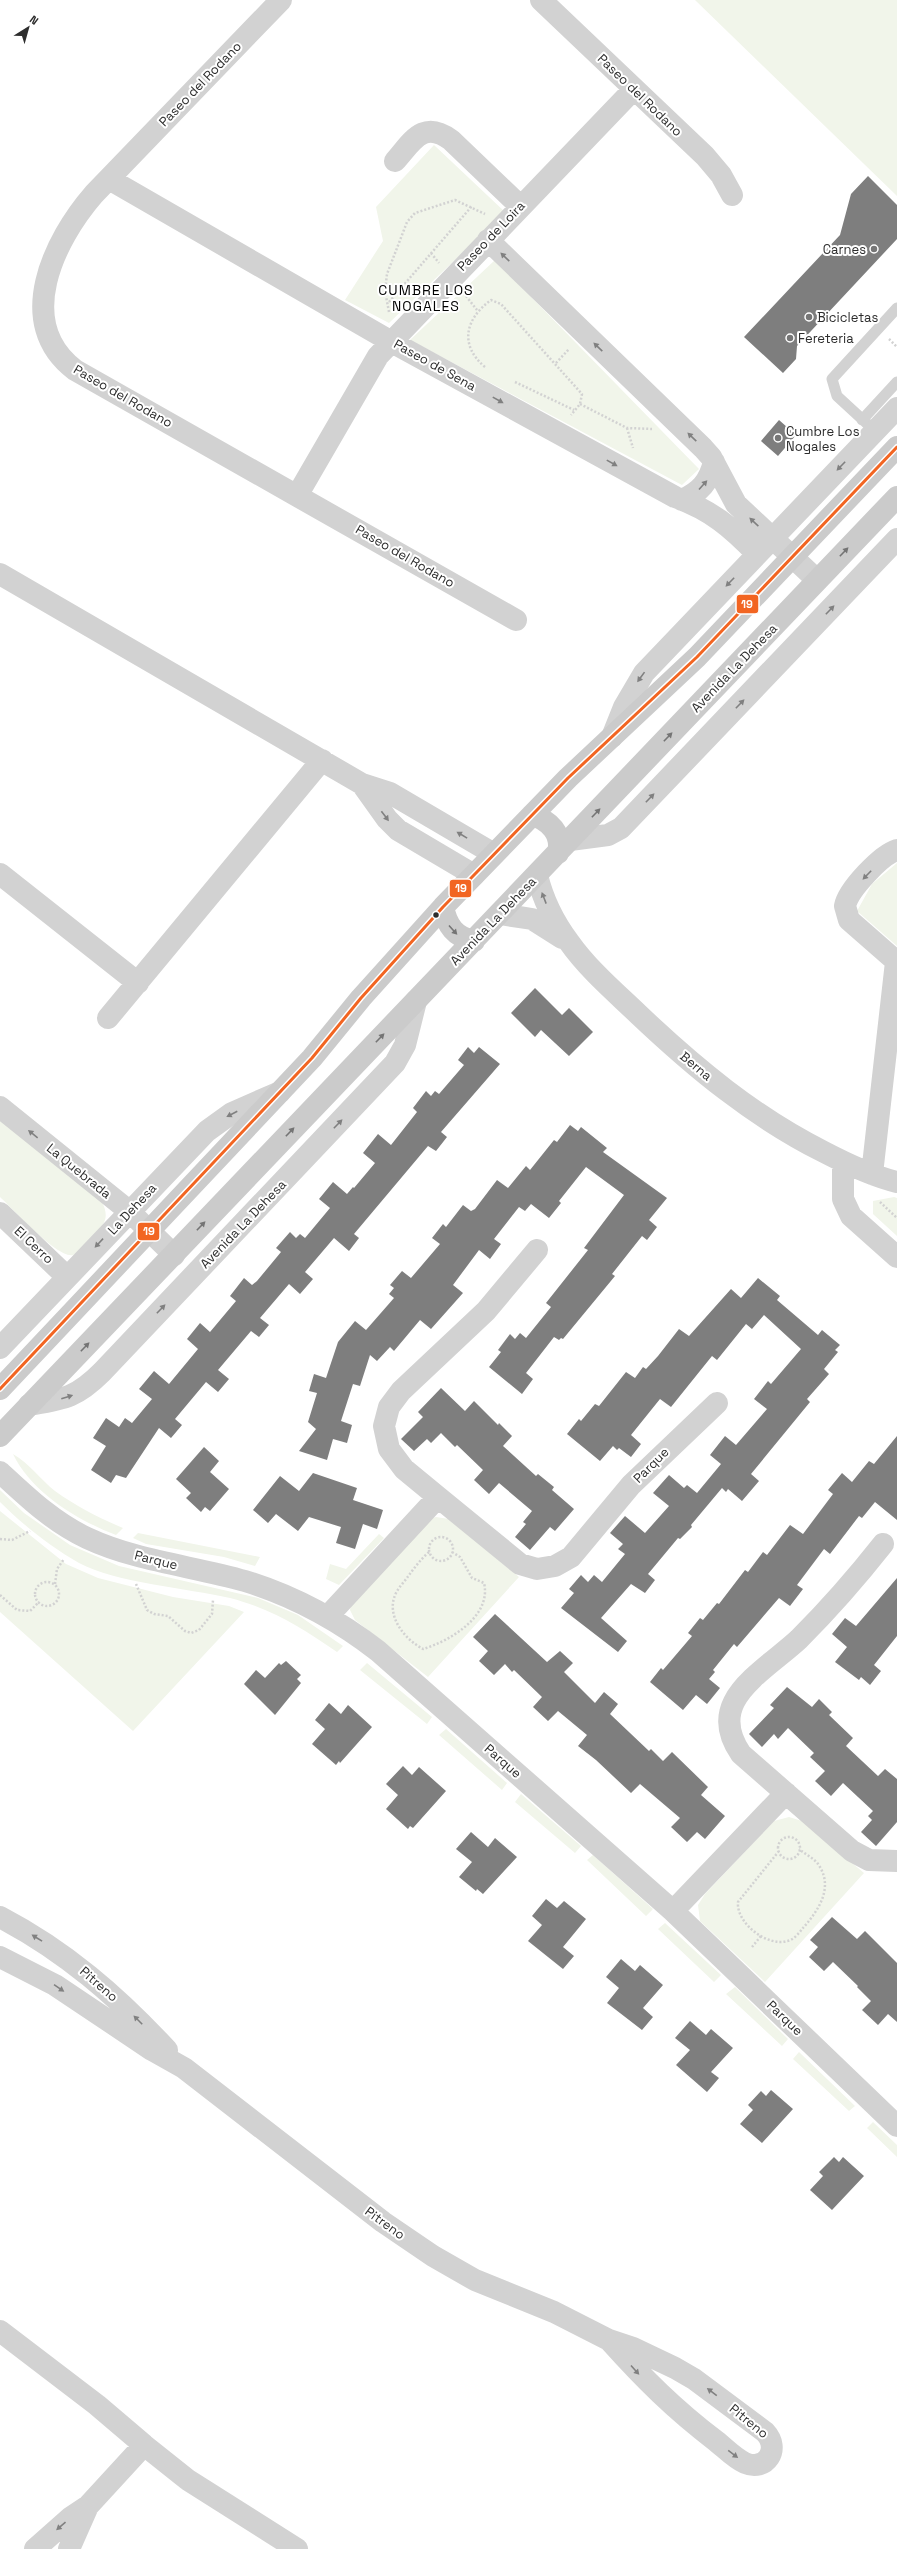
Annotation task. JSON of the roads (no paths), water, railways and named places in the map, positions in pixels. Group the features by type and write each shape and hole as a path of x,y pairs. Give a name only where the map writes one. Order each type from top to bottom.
{"street":[{"name":"Paseo del Rodano","path":"281,0 109,179 70,224 61,240 48,273 44,318 46,331 54,348 65,362 75,370 298,494 516,620"},
{"name":"Paseo del Rodano","path":"542,0 709,161 732,195"},
{"name":"Paseo de Loira","path":"298,494 367,373 390,341 634,89"},
{"path":"395,161 421,133 433,130 439,132 451,140 520,206"},
{"name":"Paseo de Sena","path":"109,179 390,341 682,500 722,520 757,554"},
{"path":"488,240 703,448 714,462 736,504 817,580"},
{"path":"612,737 624,707 644,673 773,538 868,425 897,408"},
{"path":"0,1389 312,1058 374,983 443,907 568,778 697,657 897,447"},
{"path":"682,500 703,487 711,473 714,462"},
{"name":"Avenida La Dehesa","path":"0,1436 897,497"},
{"path":"532,815 544,820 555,831 559,841 564,846 608,835 622,828 897,539"},
{"path":"0,574 362,784 390,793 494,854"},
{"path":"108,1018 322,760"},
{"path":"362,784 387,819 398,830 474,876"},
{"path":"872,1174 896,962 849,920 845,906 851,892 881,860 897,850"},
{"path":"0,874 138,983"},
{"name":"Berna","path":"537,875 545,901 570,944"},
{"path":"443,907 449,926 456,934 474,941"},
{"name":"Berna","path":"500,914 532,919 570,944 627,1004 711,1079 774,1124 842,1162 897,1182"},
{"name":"Avenida La Dehesa","path":"29,1405 74,1395 87,1387 102,1372 395,1063 405,1045 416,1001"},
{"name":"La Dehesa","path":"0,1348 129,1211 207,1131 232,1114 280,1092"},
{"name":"La Quebrada","path":"0,1107 129,1211 174,1255"},
{"path":"842,1162 843,1199 848,1211 858,1224 897,1257"},
{"name":"El Cerro","path":"0,1213 67,1277"},
{"name":"Parque","path":"537,1250 486,1311 394,1398 389,1407 384,1426 389,1449 404,1468 438,1497 520,1564 537,1569 555,1566 571,1557 631,1485 717,1403"},
{"name":"Parque","path":"0,1472 47,1514 87,1538 123,1551 257,1585 303,1603 328,1616 378,1651 673,1911 897,2126"},
{"path":"328,1616 438,1497"},
{"path":"884,1544 833,1604 793,1644 746,1686 733,1703 729,1724 734,1744 741,1754 860,1856 879,1862 897,1862"},
{"path":"673,1911 786,1793"},
{"name":"Pitreno","path":"0,1917 48,1944 91,1976 135,2017 184,2068 359,2204 433,2256 475,2280 554,2312 609,2340 656,2358 694,2379 765,2432 772,2441 772,2451 769,2456 764,2462 756,2464 740,2460 668,2404 609,2340"},
{"name":"Pitreno","path":"0,1957 55,1985 152,2050 184,2068"},
{"path":"0,2331 97,2404 144,2445 188,2480 270,2530 298,2549"},
{"path":"36,2549 70,2518 88,2506 144,2445"},
{"path":"69,2549 88,2506"}],"lane":[{"path":"897,308 832,379 837,396 868,425 897,382"}],"place":[{"name":"Carnes","path":"874,249"},
{"name":"Bicicletas","path":"809,317"},
{"name":"Fereteria","path":"790,338"},
{"name":"Cumbre Los Nogales","path":"778,438"}],"district":[{"name":"CUMBRE LOS NOGALES","path":"426,298"}]}
